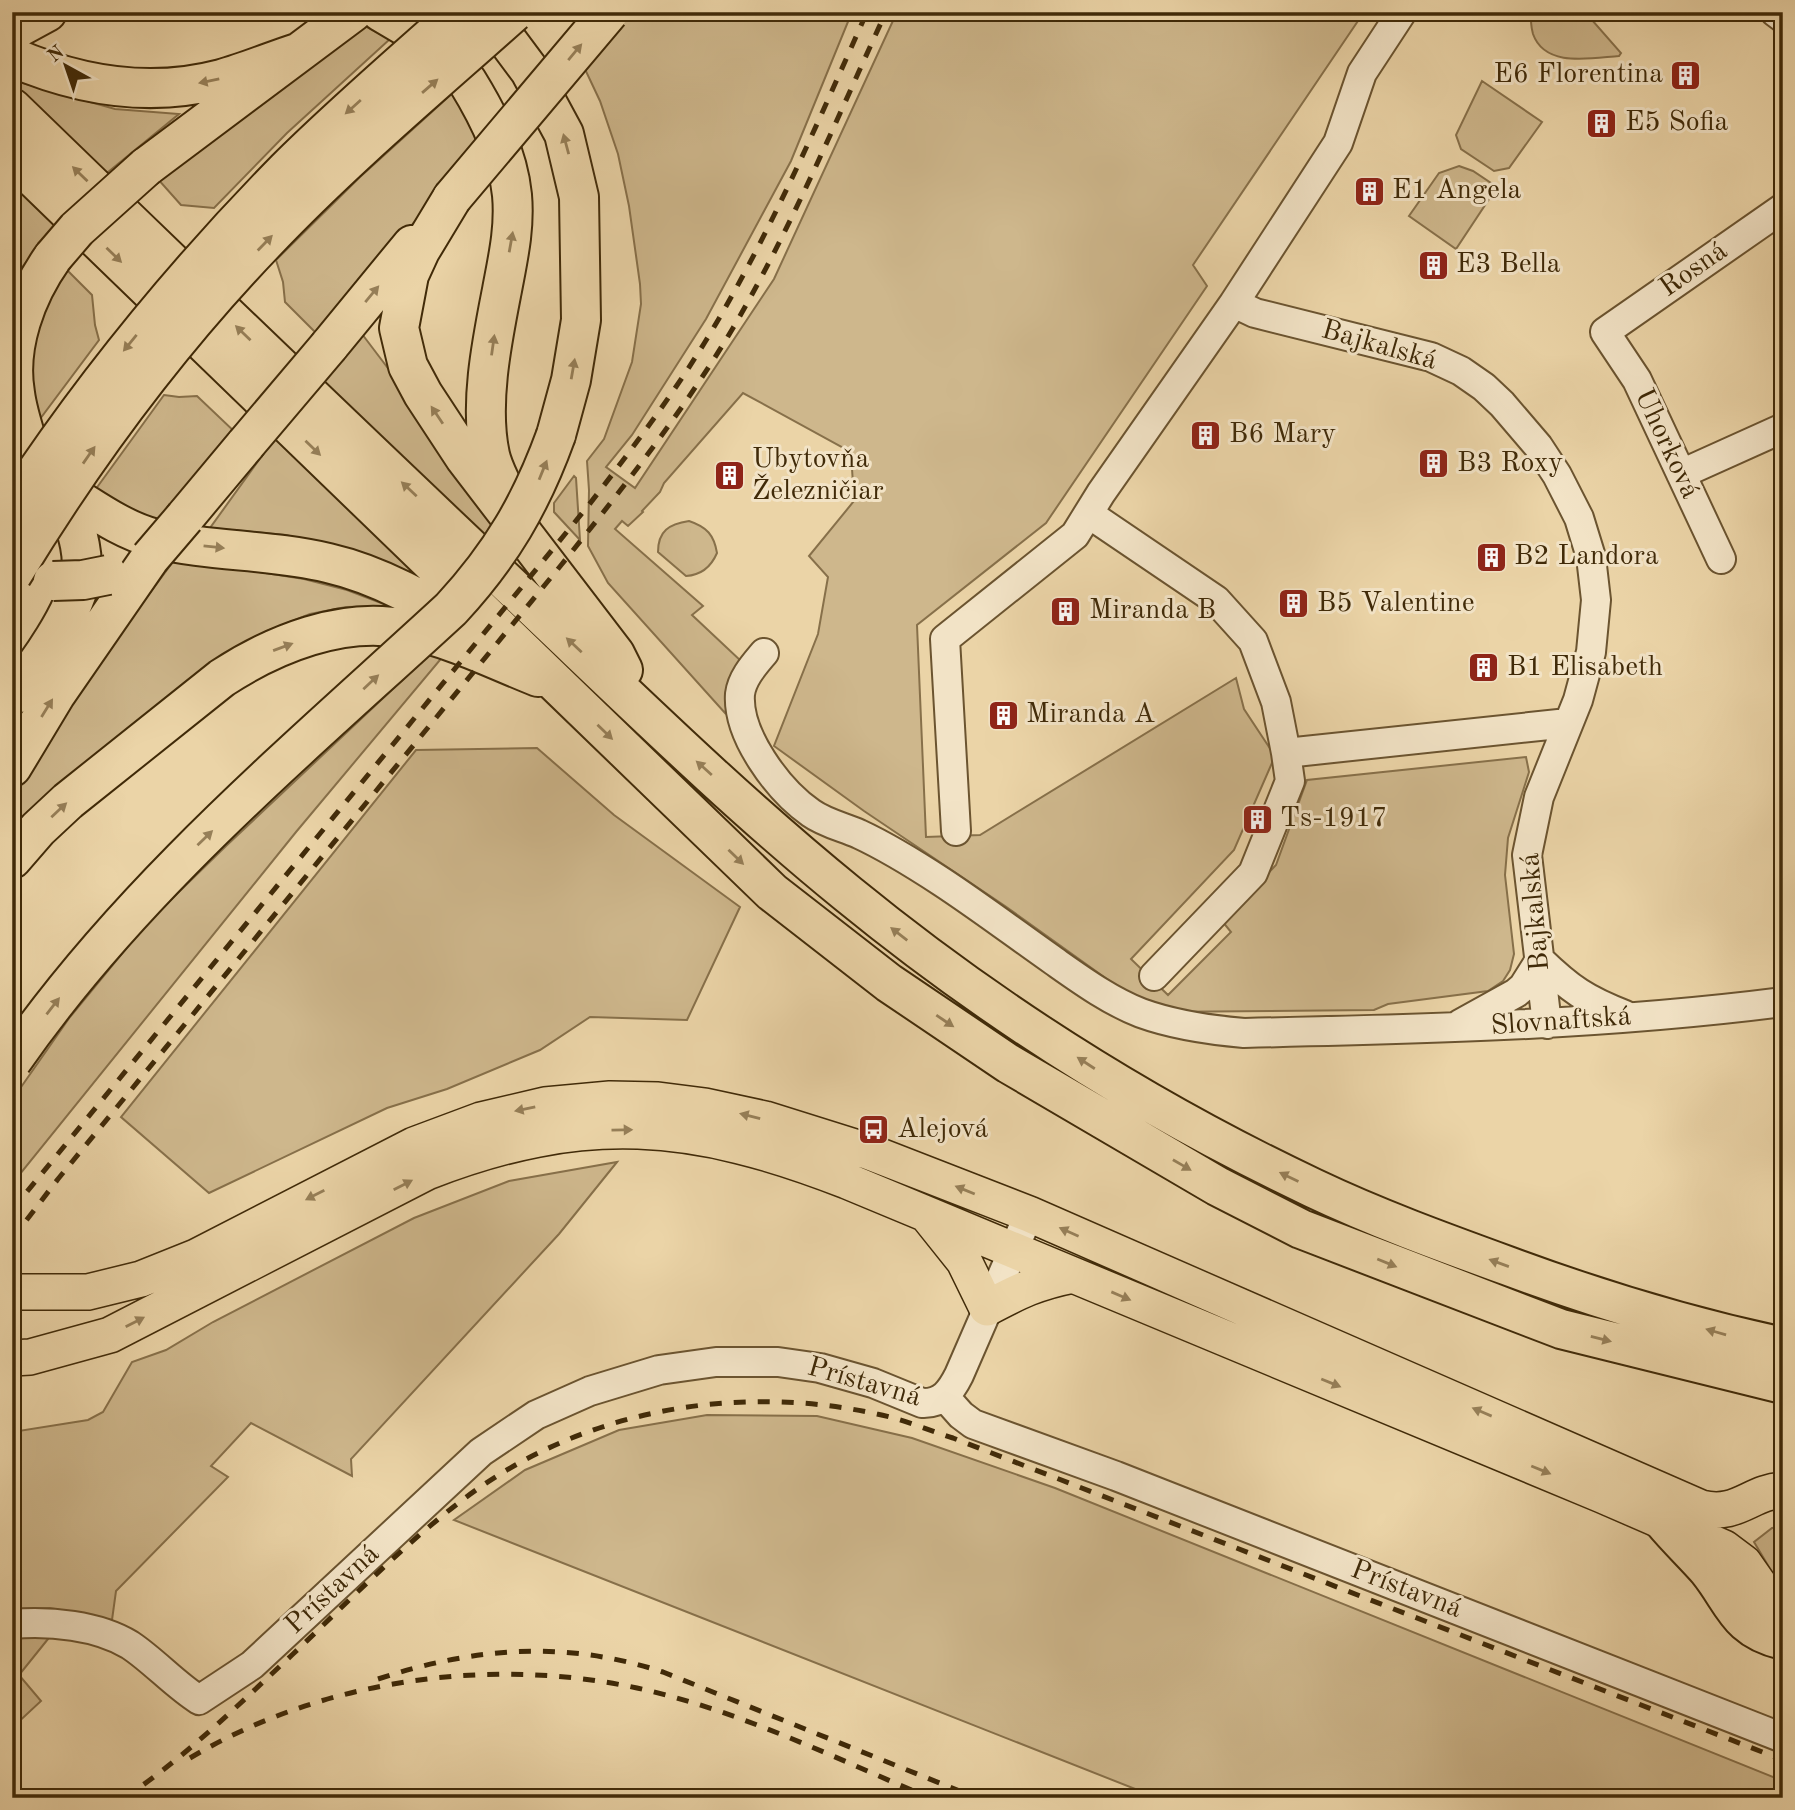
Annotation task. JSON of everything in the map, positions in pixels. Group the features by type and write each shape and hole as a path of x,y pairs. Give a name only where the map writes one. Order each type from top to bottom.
{"highway":[{"path":"12,31 47,12"},
{"path":"27,441 14,391 13,363 17,338 35,286 53,257 77,229 146,167 353,12"},
{"path":"12,508 116,362 178,285 288,169 459,12"},
{"path":"12,1061 83,968 139,905 246,799 451,609 478,579 519,521 535,490 556,435 571,380 581,320 579,197 564,134 530,71 492,20 481,12"},
{"path":"150,558 108,575 83,580 32,579 90,453 202,310 311,195 514,12"},
{"path":"12,767 56,694 150,558 609,12"},
{"path":"12,57 70,79 145,90 183,87 221,79 297,53"},
{"path":"467,81 487,114 505,159 512,193 513,231 498,309 485,408 491,457 521,529"},
{"path":"12,108 260,349 641,709 762,821 850,896 927,956 1143,1100 1318,1191 1427,1237 1571,1289 1726,1335 1783,1347"},
{"path":"12,157 772,892 889,983 1009,1064 1134,1139 1301,1229 1561,1329 1783,1384"},
{"path":"452,198 419,251 409,275 399,328 408,366 423,394 466,458 615,654 641,709"},
{"path":"12,696 63,622 78,591 82,574 77,509 151,537 188,545 290,556 365,573 453,618 556,684"},
{"path":"12,859 38,829 68,801 222,678 257,657 303,639 339,629 374,625 404,629 443,639 556,684"},
{"path":"1660,1504 1740,1617 1762,1633 1783,1640"}],"main road":[{"path":"17,1293 88,1292 141,1279 196,1257 414,1145 481,1120 566,1102 610,1099 657,1100 735,1112 867,1151 1029,1214 1660,1504 1732,1554 1750,1569 1767,1596 1783,1605"},
{"path":"12,1358 41,1354 110,1335 427,1172 488,1150 563,1134 649,1130 725,1141 806,1165 1073,1275 1660,1504 1687,1503 1713,1511 1734,1508 1766,1493 1783,1490"},
{"path":"928,1216 964,1261 987,1308 1043,1281 1073,1275"},
{"path":"1660,1504 1767,1476 1783,1475"},
{"path":"1783,1509 1766,1513 1752,1521 1742,1530 1732,1554 1733,1572 1743,1595 1763,1616 1783,1623"}],"street":[{"path":"956,831 946,639 1075,535 1234,303 1338,143 1362,72 1402,12"},
{"path":"1775,12 1783,18"},
{"name":"Rosná","path":"1605,332 1783,208"},
{"name":"Bajkalská","path":"1234,303 1255,313 1431,357 1461,371 1502,404 1538,446 1557,475 1579,518 1591,557 1596,600 1591,652 1586,675 1539,797 1527,855 1547,1024"},
{"name":"Uhorková","path":"1605,332 1637,380 1721,559"},
{"path":"1681,474 1783,428"},
{"path":"1088,514 1216,600 1253,641 1276,702 1286,753 1290,781 1253,873 1154,976"},
{"name":"Slovnaftská","path":"764,653 745,679 740,692 741,715 752,743 786,792 810,813 860,835 940,881 1083,981 1140,1013 1175,1023 1233,1032 1338,1031 1547,1024 1665,1016 1783,1002"},
{"path":"1286,753 1568,723"},
{"path":"1451,1028 1516,993 1523,987 1540,960 1560,980 1591,1002 1631,1017"},
{"path":"945,1397 959,1375 1029,1214"},
{"name":"Prístavná","path":"12,1624 35,1622 57,1625 100,1633 116,1639 130,1646 178,1687 199,1700 252,1665 481,1452 536,1415 590,1391 659,1370 746,1360 778,1362 820,1368 873,1383 922,1403 930,1404 945,1397 973,1424 1129,1481 1783,1738"}],"shaded area":[{"path":"627,12 852,12 791,161 706,319 632,435 606,467 635,488 774,279 897,12 1364,12 1193,265 1207,286 1046,523 917,625 926,837 980,835 1236,678 1244,709 1275,756 1234,850 1131,959 1168,995 1231,932 1222,921 1276,865 1307,780 1526,757 1529,772 1508,838 1505,875 1514,954 1510,970 1503,981 1488,991 1388,1004 1374,1010 1153,1012 774,746 818,634 828,577 809,556 854,501 851,452 743,393 664,483 643,512 628,526 622,521 615,529 703,606 692,615 741,661 725,713 608,583 588,546 587,461 604,439 632,362 641,304 629,206 618,154 600,101 583,65"},
{"path":"1533,12 1585,12 1621,53 1619,56 1583,59 1548,52 1539,45 1533,34"},
{"path":"361,24 390,39 287,133 214,208 181,205 156,177"},
{"path":"12,80 115,109 179,114 102,177 12,85"},
{"path":"1482,81 1542,122 1509,168 1494,171 1461,149 1456,135"},
{"path":"456,90 485,141 317,334 285,302 283,282 276,260 360,177"},
{"path":"1459,166 1473,171 1497,187 1456,249 1409,216 1439,173"},
{"path":"12,176 59,220 20,270 12,297"},
{"path":"63,266 92,295 99,340 34,427 28,344"},
{"path":"362,334 497,512 493,527 485,537 319,386"},
{"path":"164,395 197,396 237,434 180,498 150,525 90,497"},
{"path":"279,432 435,577 425,587 357,554 286,535 210,528"},
{"path":"574,476 580,540 554,512 554,503"},
{"path":"689,521 709,533 717,553 705,569 686,576 658,552 660,539 666,530"},
{"path":"175,559 304,579 347,590 389,606 346,607 310,614 267,631 226,655 12,833 12,801 43,748 108,650"},
{"path":"430,654 445,654 296,832 12,1184 12,1100 70,1017 147,923"},
{"path":"537,748 614,815 740,907 687,1020 590,1017 540,1050 447,1089 387,1108 209,1193 121,1117 416,750"},
{"path":"617,1162 559,1234 351,1459 352,1476 251,1423 211,1466 228,1477 116,1591 112,1620 50,1608 12,1609 12,1432 88,1420 103,1412 132,1362 166,1350 213,1322 414,1218 509,1181"},
{"path":"707,1415 817,1416 912,1438 1055,1488 1783,1781 1783,1798 1158,1798 454,1520 525,1470 619,1430"},
{"path":"1783,1527 1783,1582 1775,1577 1754,1542 1772,1528"},
{"path":"52,1634 19,1675 41,1701 12,1728 12,1636"}],"railway":[{"path":"12,1210 588,506 634,446 692,363 750,262 791,180 867,12"},
{"path":"12,1239 58,1179 562,564 673,420 714,359 755,290 813,172 886,12"},
{"path":"124,1798 211,1730 420,1534 465,1498 511,1468 559,1443 662,1411 716,1404 770,1402 824,1405 877,1414 953,1438 1783,1760"},
{"path":"378,1679 414,1668 485,1654 556,1652 627,1662 663,1672 977,1798"},
{"path":"190,1758 241,1731 294,1710 350,1693 407,1682 523,1674 580,1679 675,1697 786,1736 930,1798"}],"place":[{"name":"E6 Florentina","path":"1686,75"},
{"name":"E5 Sofia","path":"1602,123"},
{"name":"E1 Angela","path":"1369,191"},
{"name":"E3 Bella","path":"1433,265"},
{"name":"B6 Mary","path":"1206,435"},
{"name":"B3 Roxy","path":"1434,464"},
{"name":"Ubytovňa Železničiar","path":"729,476"},
{"name":"B2 Landora","path":"1491,557"},
{"name":"B5 Valentine","path":"1294,604"},
{"name":"Miranda B","path":"1066,611"},
{"name":"B1 Elisabeth","path":"1484,668"},
{"name":"Miranda A","path":"1003,715"},
{"name":"Ts-1917","path":"1257,819"},
{"name":"Alejová","path":"874,1130"}]}
